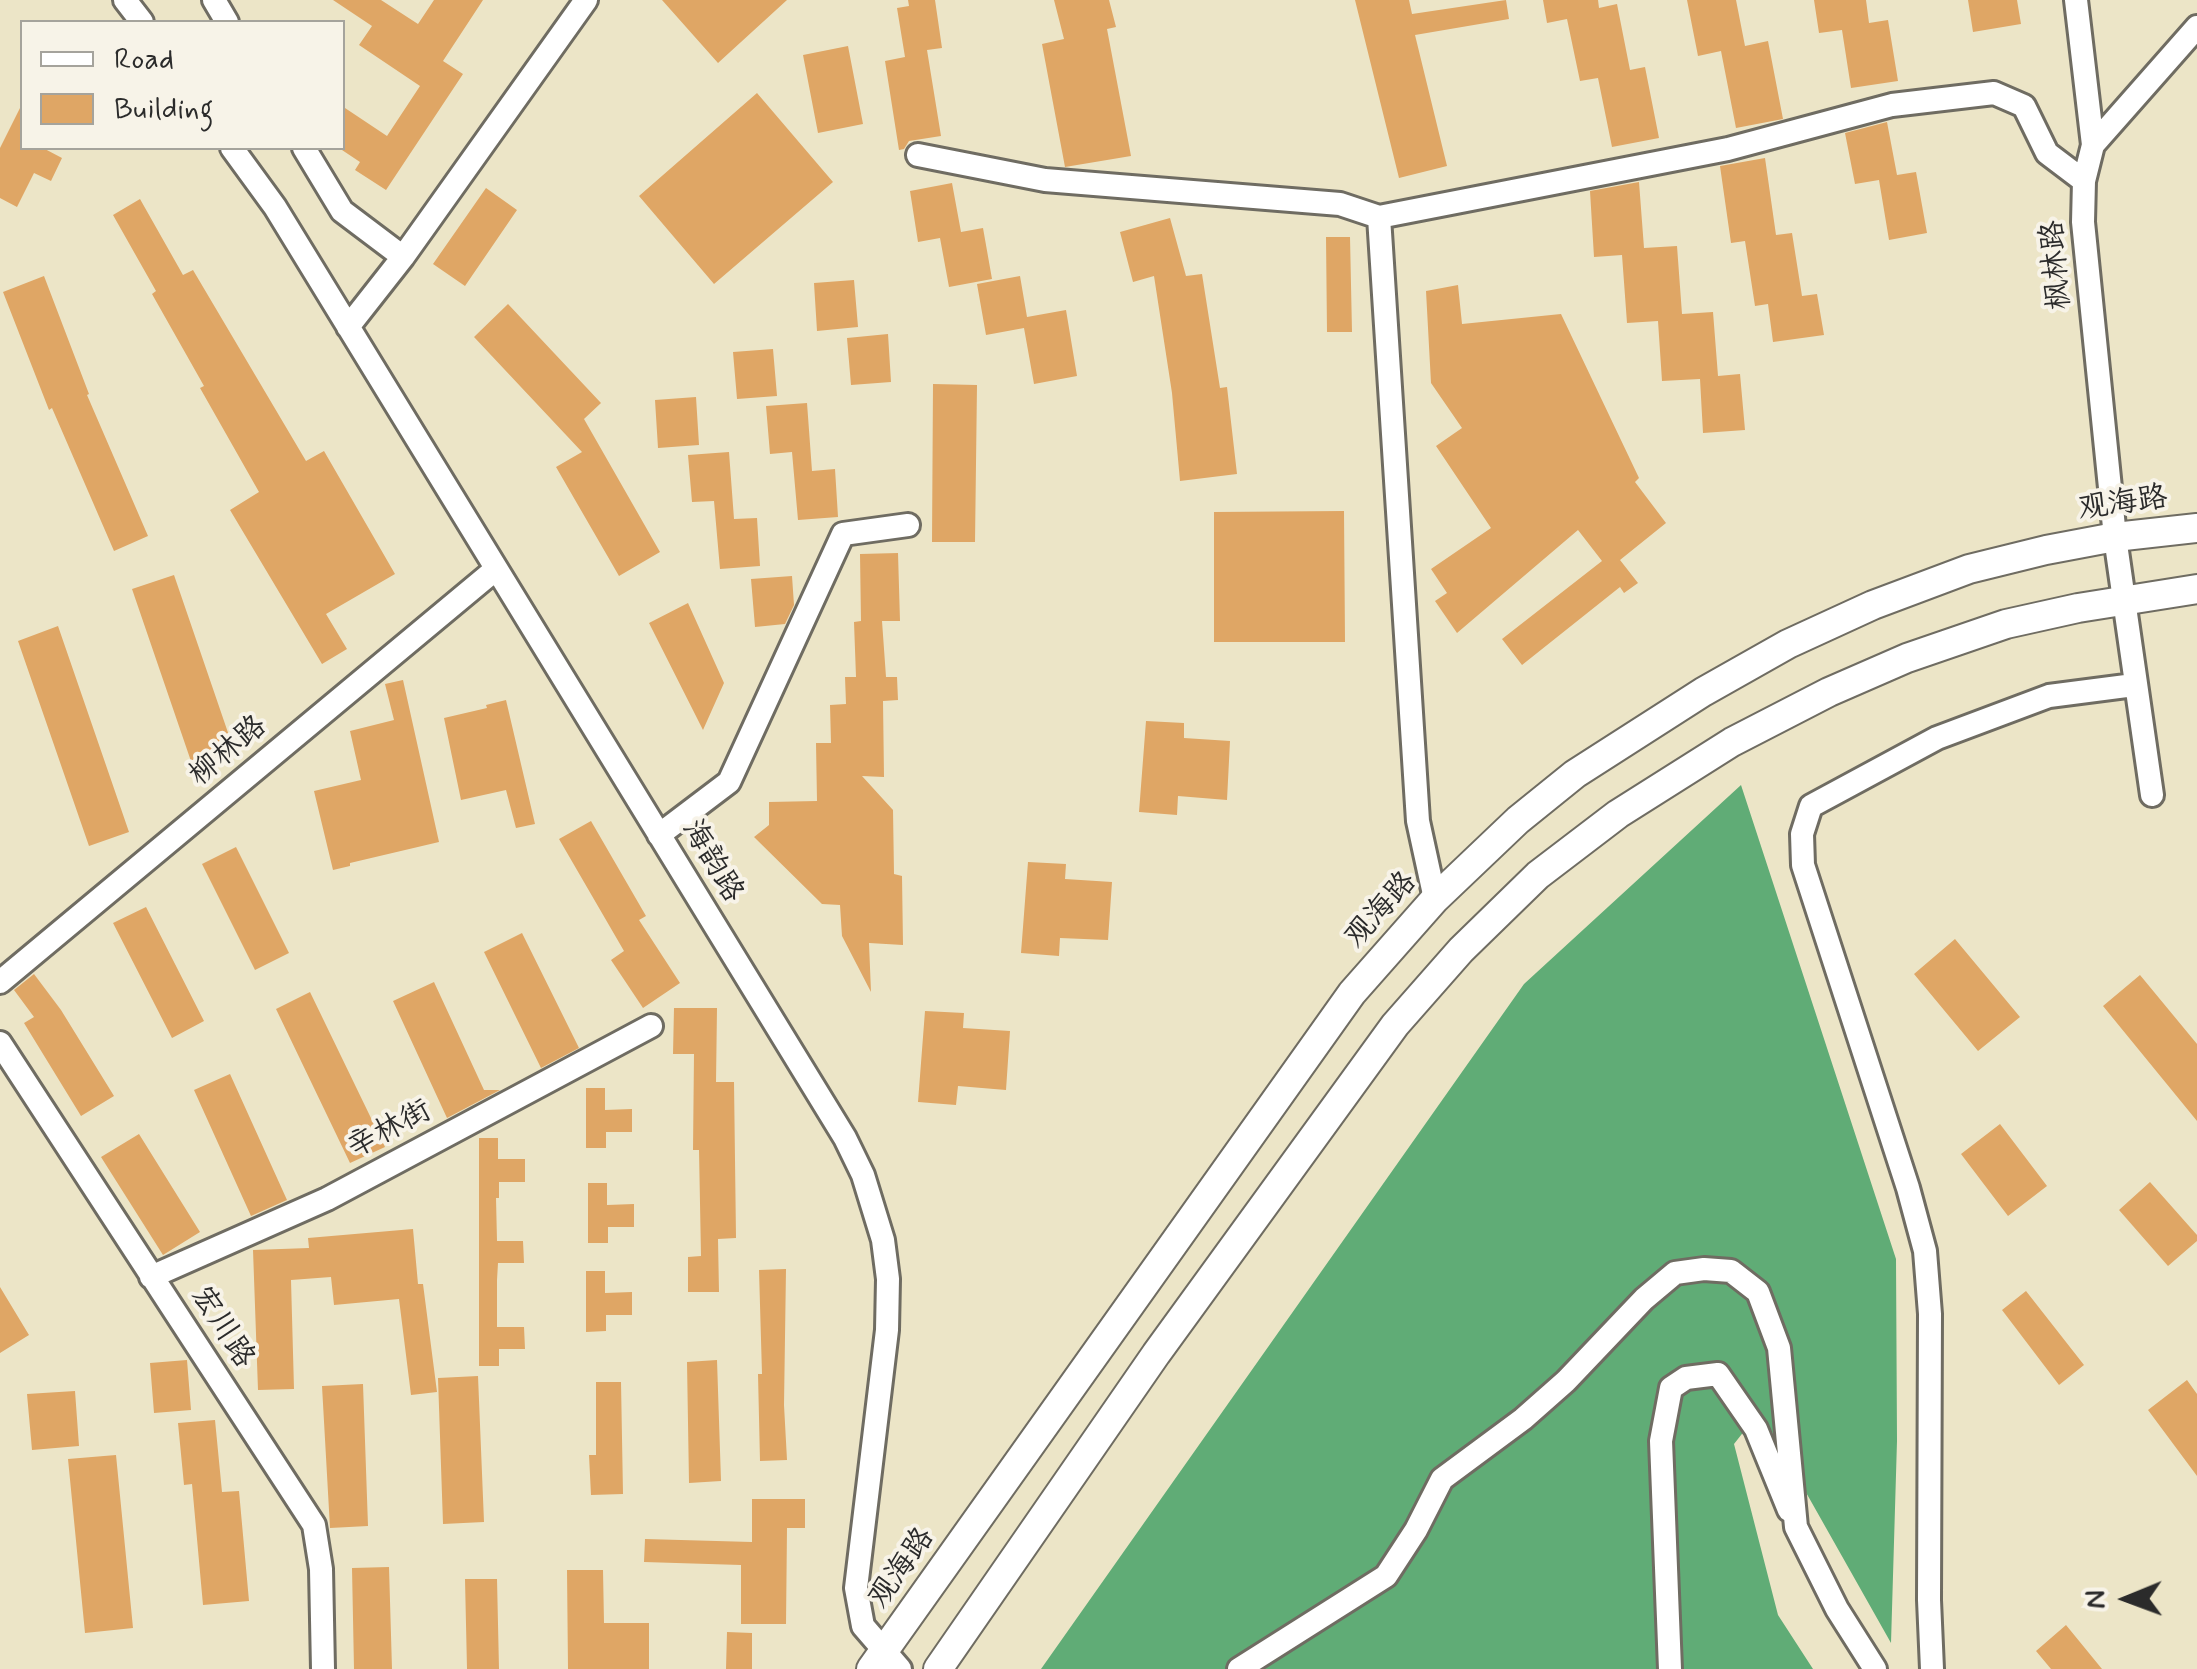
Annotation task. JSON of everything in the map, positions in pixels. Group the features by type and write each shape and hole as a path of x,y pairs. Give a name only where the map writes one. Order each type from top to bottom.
{"main road":[{"name":"观海路","path":"885,1664 1352,993 1436,899 1518,820 1575,774 1703,692 1788,644 1872,605 1970,569 2115,537 2197,528"},
{"path":"938,1669 1156,1354 1394,1026 1538,874 1618,814 1732,742 1829,692 1907,658 2006,624 2197,589"}],"street":[{"path":"348,327 403,257 586,0"},
{"path":"2076,0 2093,144"},
{"name":"枫林路","path":"2152,796 2115,537 2083,222 2084,181 2093,144 2197,28"},
{"path":"918,155 1045,180 1340,204 1379,217 1728,149 1892,105 1994,93 2024,106 2047,153 2084,181"},
{"name":"海韵路","path":"233,150 275,207 845,1138 862,1174 883,1240 888,1330 856,1588 864,1626 885,1664"},
{"path":"305,150 342,212 403,257"},
{"path":"1379,217 1418,821 1436,899"},
{"path":"659,835 729,782 843,534 908,526"},
{"name":"柳林路","path":"0,982 496,569"},
{"path":"1932,1669 1928,1600 1930,1314 1926,1251 1803,866 1802,834 1811,806 1938,738 2049,696 2134,685"},
{"name":"辛林街","path":"151,1277 326,1199 651,1026"},
{"name":"宏川路","path":"0,1043 314,1525 321,1569 323,1669"},
{"path":"1239,1669 1386,1576 1442,1479 1537,1406 1675,1273 1730,1270 1758,1292 1779,1348 1796,1527"},
{"path":"1670,1669 1661,1441 1671,1388 1686,1378 1718,1374 1756,1428 1796,1527 1838,1609 1876,1669"}],"green space":[{"path":"1741,785 1896,1259 1897,1441 1891,1643 1760,1411 1734,1444 1778,1615 1813,1669 1041,1669 1524,984"}],"building":[{"path":"333,0 381,0 418,24 434,0 483,0 443,61 463,74 386,190 355,170 360,162 342,150 345,108 387,136 420,86 359,45 372,26"},
{"path":"662,0 787,0 718,63"},
{"path":"908,0 935,0 942,48 927,50 941,136 909,141 899,150 885,61 905,57 897,8 909,6"},
{"path":"1054,0 1109,0 1116,27 1107,29 1131,156 1065,167 1042,44 1064,39"},
{"path":"1355,0 1409,0 1412,14 1506,0 1509,19 1415,35 1447,166 1399,178"},
{"path":"1543,0 1598,0 1599,8 1617,4 1630,70 1645,67 1659,138 1612,147 1598,78 1580,81 1567,19 1547,23"},
{"path":"1687,0 1736,0 1745,46 1768,41 1783,119 1736,128 1721,51 1698,56"},
{"path":"1814,0 1866,0 1869,23 1888,20 1898,81 1851,88 1842,30 1819,33"},
{"path":"1968,0 2017,0 2021,24 1973,32"},
{"path":"848,46 863,124 818,133 803,55"},
{"path":"757,93 833,182 714,284 639,196"},
{"path":"20,108 20,150 47,150 62,158 51,181 34,173 17,207 0,198 0,148"},
{"path":"1887,122 1897,175 1916,172 1927,233 1889,240 1879,180 1855,184 1845,133"},
{"path":"1765,158 1776,235 1792,233 1802,296 1817,294 1824,335 1773,342 1768,304 1755,306 1745,241 1731,243 1720,166"},
{"path":"1639,182 1644,248 1677,246 1682,314 1713,312 1718,376 1740,374 1745,430 1703,433 1700,379 1662,381 1658,321 1627,323 1622,255 1594,257 1590,191"},
{"path":"952,183 961,232 983,228 992,279 949,287 940,238 918,242 910,191"},
{"path":"486,188 517,210 465,286 433,264"},
{"path":"140,199 183,275 193,270 306,461 324,451 395,574 326,614 347,649 322,664 230,510 259,492 200,388 204,386 113,215"},
{"path":"1170,218 1186,276 1202,274 1220,388 1227,387 1237,474 1180,481 1172,393 1154,276 1133,282 1120,232"},
{"path":"1326,237 1350,237 1352,332 1327,332"},
{"path":"44,276 87,395 148,536 114,551 52,408 49,410 3,292"},
{"path":"1020,276 1027,317 1066,310 1077,376 1034,384 1024,328 986,335 977,284"},
{"path":"854,280 858,327 817,331 814,283"},
{"path":"1458,285 1462,324 1561,314 1639,478 1635,482 1666,523 1620,560 1638,583 1624,593 1620,587 1522,665 1502,639 1602,561 1578,530 1457,633 1435,601 1447,593 1431,569 1491,528 1436,446 1462,428 1431,383 1426,291"},
{"path":"508,304 601,403 584,419 660,552 619,576 556,467 582,452 474,337"},
{"path":"888,334 891,382 851,385 847,338"},
{"path":"773,349 777,396 737,399 733,352"},
{"path":"933,384 977,385 975,542 932,542"},
{"path":"696,397 699,445 658,448 655,400"},
{"path":"807,403 812,471 835,469 838,517 798,520 792,452 770,454 766,406"},
{"path":"729,452 734,519 757,518 760,566 720,569 714,501 692,502 688,455"},
{"path":"1344,511 1345,642 1214,642 1214,512"},
{"path":"898,553 900,621 882,621 886,677 897,677 898,700 883,701 884,777 862,776 893,810 894,874 902,876 903,945 869,943 871,992 842,936 840,905 822,904 754,837 769,825 769,802 817,801 816,743 831,743 830,705 846,704 845,677 856,677 854,622 861,621 860,554"},
{"path":"174,575 236,756 194,770 132,589"},
{"path":"792,576 794,605 785,624 755,627 751,579"},
{"path":"688,603 724,683 703,730 649,623"},
{"path":"58,626 129,832 89,846 18,641"},
{"path":"403,680 439,842 333,870 314,791 361,780 350,731 394,720 385,684"},
{"path":"506,700 535,824 516,828 506,790 461,800 444,718"},
{"path":"1146,721 1184,723 1184,738 1230,741 1227,800 1178,796 1177,815 1139,812"},
{"path":"591,821 646,916 639,920 680,983 643,1008 611,960 624,951 559,839"},
{"path":"236,847 289,953 255,970 202,864"},
{"path":"1028,862 1066,864 1065,879 1112,882 1108,940 1060,938 1059,956 1021,953"},
{"path":"146,907 204,1021 172,1038 113,923"},
{"path":"522,933 579,1048 541,1068 484,952"},
{"path":"1955,939 2020,1017 1978,1051 1914,974"},
{"path":"34,974 114,1096 81,1116 24,1023 34,1017 14,990"},
{"path":"2140,975 2197,1044 2197,1121 2103,1006"},
{"path":"434,982 484,1090 500,1090 447,1118 393,1001"},
{"path":"310,992 385,1147 350,1163 276,1009"},
{"path":"674,1008 717,1008 716,1082 734,1082 736,1238 718,1239 719,1292 688,1292 688,1257 701,1256 699,1150 693,1150 694,1054 673,1054"},
{"path":"925,1011 964,1013 963,1028 1010,1031 1006,1090 958,1086 956,1105 918,1102"},
{"path":"230,1074 287,1200 251,1216 194,1090"},
{"path":"586,1088 605,1088 605,1110 632,1109 632,1132 606,1132 606,1148 586,1148"},
{"path":"2000,1124 2047,1186 2008,1216 1961,1154"},
{"path":"139,1134 200,1232 163,1255 101,1157"},
{"path":"479,1138 498,1138 498,1159 525,1159 525,1182 499,1182 496,1198 497,1241 523,1241 524,1263 498,1263 497,1327 524,1327 525,1349 499,1349 499,1366 479,1366"},
{"path":"2150,1182 2197,1235 2197,1241 2168,1266 2119,1210"},
{"path":"588,1183 607,1183 607,1205 634,1204 634,1227 608,1227 608,1243 588,1243"},
{"path":"413,1229 418,1284 423,1284 437,1392 411,1395 399,1299 334,1305 331,1277 291,1280 294,1389 258,1390 253,1250 309,1248 308,1238"},
{"path":"786,1269 787,1460 760,1461 759,1270"},
{"path":"586,1271 605,1271 605,1293 632,1292 632,1315 606,1315 606,1331 586,1332"},
{"path":"0,1287 29,1335 0,1353"},
{"path":"2026,1291 2084,1365 2059,1385 2002,1310"},
{"path":"187,1360 191,1410 154,1413 150,1363"},
{"path":"717,1360 721,1481 689,1483 687,1362"},
{"path":"478,1376 484,1522 443,1524 438,1378"},
{"path":"2187,1380 2197,1394 2197,1476 2148,1410"},
{"path":"596,1382 621,1382 623,1494 591,1495 589,1455 596,1455"},
{"path":"363,1384 368,1526 330,1528 322,1386"},
{"path":"75,1391 79,1446 32,1450 27,1394"},
{"path":"215,1420 222,1492 239,1491 249,1601 203,1605 192,1484 184,1485 178,1423"},
{"path":"116,1455 133,1628 85,1633 68,1459"},
{"path":"752,1499 805,1499 805,1528 787,1528 786,1624 741,1624 741,1565 644,1562 645,1539 752,1542"},
{"path":"389,1567 392,1669 354,1669 352,1568"},
{"path":"567,1570 603,1570 604,1623 649,1623 649,1669 568,1669"},
{"path":"465,1579 497,1579 499,1669 467,1669"},
{"path":"2066,1625 2102,1669 2051,1669 2036,1651"},
{"path":"727,1632 752,1633 752,1669 726,1669"}]}
